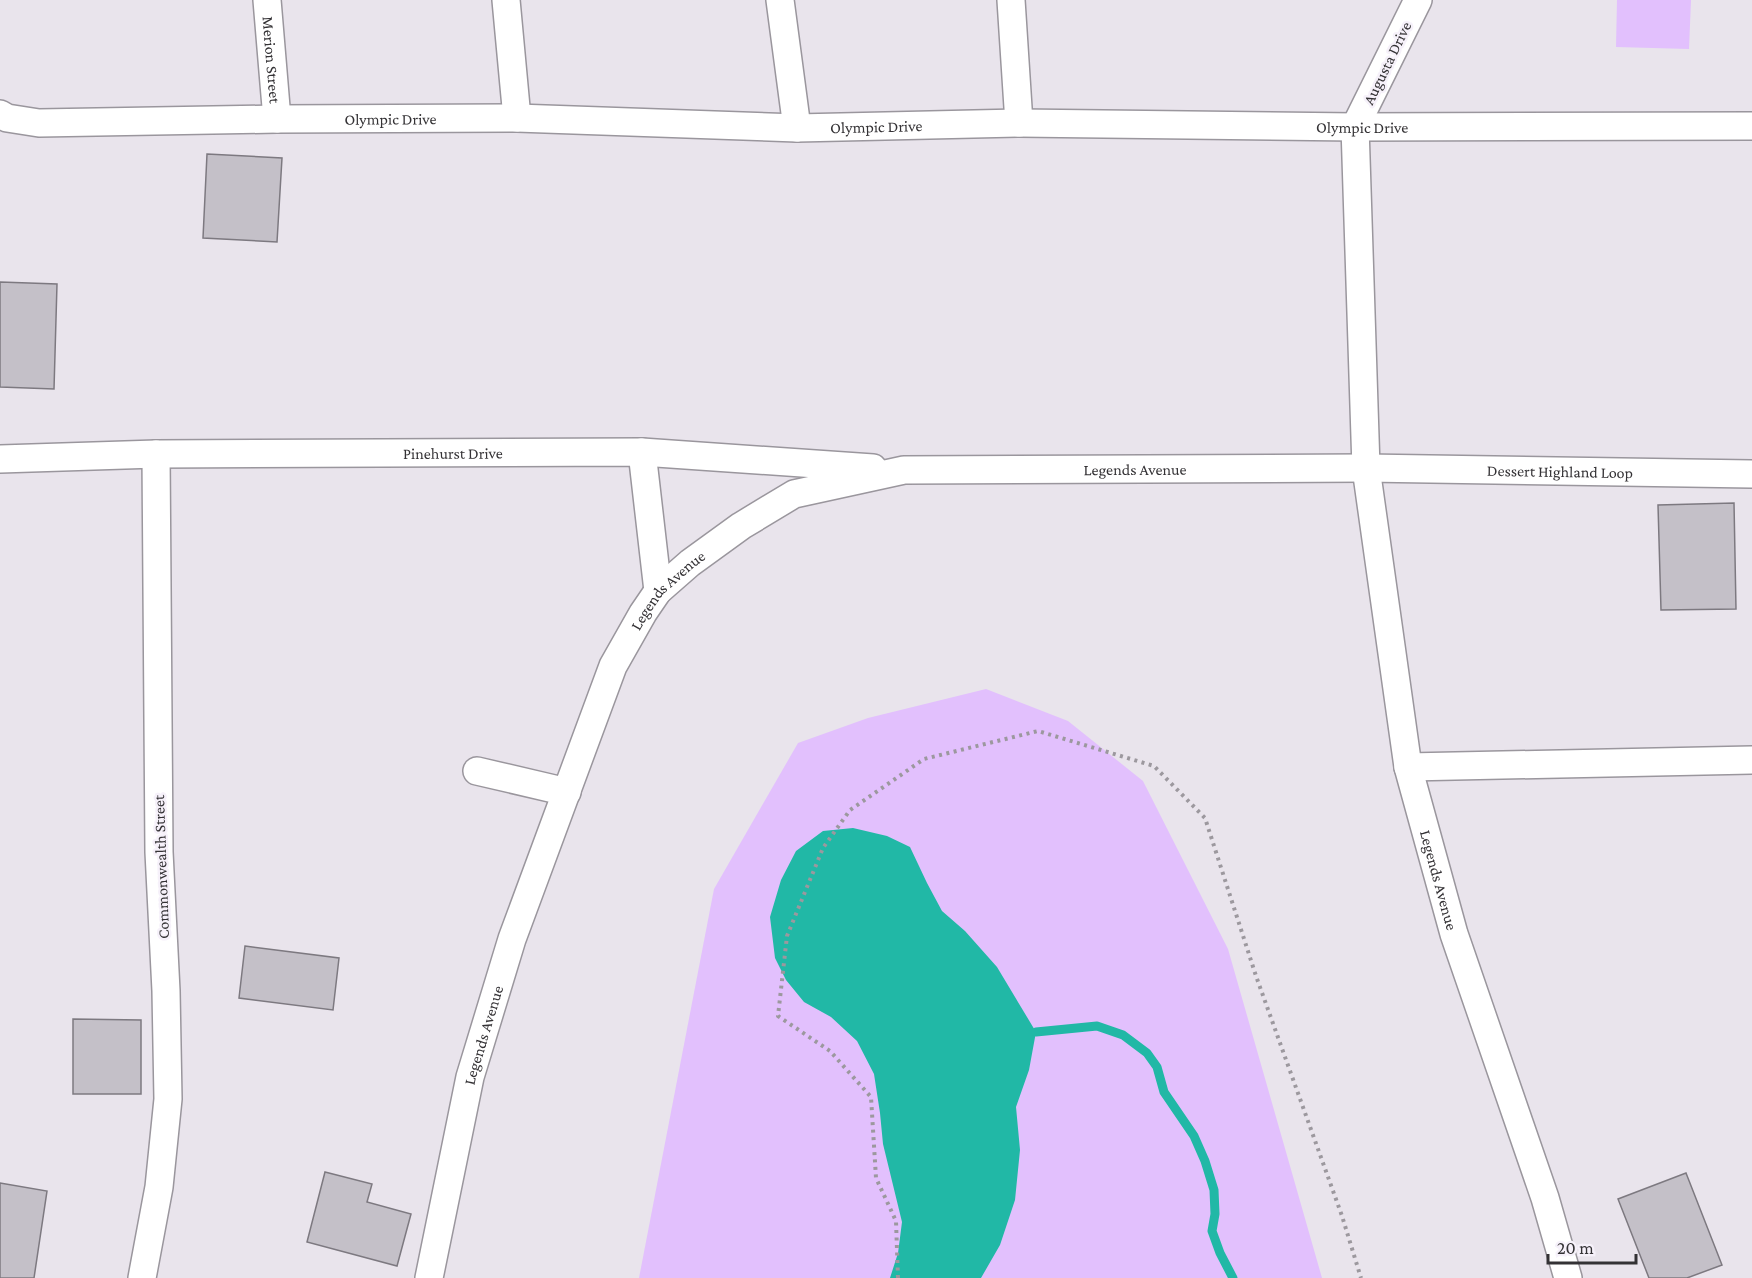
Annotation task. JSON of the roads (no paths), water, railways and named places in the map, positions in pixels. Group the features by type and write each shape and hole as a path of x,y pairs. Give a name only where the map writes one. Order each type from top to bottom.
{"street":[{"name":"Merion Street","path":"267,0 277,119"},
{"path":"506,0 517,118"},
{"path":"780,0 796,128"},
{"path":"1011,0 1019,123"},
{"name":"Augusta Drive","path":"1355,127 1418,0"},
{"name":"Olympic Drive","path":"0,114 7,118 39,123 517,118 796,128 1019,123 1355,127 1752,126"},
{"name":"Legends Avenue","path":"1355,127 1366,468 1408,767 1454,934 1545,1198 1568,1278"},
{"path":"642,452 658,591"},
{"name":"Pinehurst Drive","path":"0,459 156,454 642,452 904,470"},
{"name":"Commonwealth Street","path":"142,1278 159,1187 168,1099 166,991 159,852 156,454"},
{"name":"Legends Avenue","path":"429,1278 470,1077 512,939 613,666 658,591 690,563 741,526 794,494 904,470 1366,468"},
{"name":"Dessert Highland Loop","path":"1366,468 1752,474"},
{"path":"1408,767 1752,760"},
{"path":"477,771 567,792"}],"waterway":[{"path":"1036,1032 1097,1026 1123,1035 1147,1053 1157,1067 1164,1092 1194,1136 1205,1161 1214,1190 1215,1214 1212,1231 1233,1278"}]}
